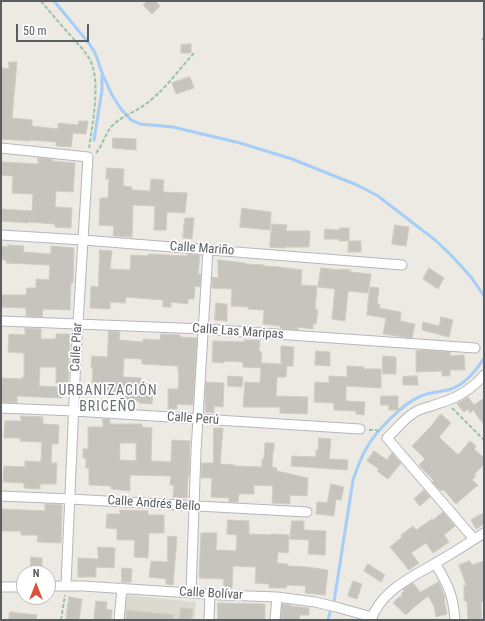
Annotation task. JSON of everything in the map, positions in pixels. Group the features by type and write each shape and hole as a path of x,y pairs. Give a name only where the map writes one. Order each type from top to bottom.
{"street":[{"path":"1,148 88,157"},
{"name":"Calle Piar","path":"66,585 78,325 88,157"},
{"name":"Calle Mariño","path":"1,235 208,249 402,265"},
{"path":"191,592 198,419 208,249"},
{"name":"Calle Las Maripas","path":"1,321 204,329 475,348"},
{"path":"474,539 387,438 415,412 460,395 477,383 484,375"},
{"name":"Calle Perú","path":"1,408 74,411 360,429"},
{"name":"Calle Andrés Bello","path":"1,496 307,512"},
{"path":"371,619 380,602 401,584 484,533"},
{"path":"435,564 448,587 453,601 455,620"},
{"name":"Calle Bolívar","path":"56,586 277,597 315,602 336,607 371,619"},
{"path":"1,588 16,587"},
{"path":"119,620 122,588"},
{"path":"209,620 210,594"},
{"path":"275,620 277,597"}],"path":[{"path":"41,1 85,52 92,64 95,102 88,157 93,156 97,152 111,128 119,120 147,104 164,88 195,52"},
{"path":"445,401 484,440"},
{"path":"360,429 376,430 387,438"},
{"path":"61,620 66,585"}],"shaded area":[{"path":"125,595 196,602 194,620 123,620"}],"building":[{"path":"147,1 155,1 160,6 152,14 143,5"},
{"path":"191,44 191,53 181,53 181,45"},
{"path":"9,62 17,62 12,118 32,120 32,126 58,129 58,123 78,125 79,121 88,121 86,134 73,133 71,147 56,146 56,142 1,139 1,68 9,69"},
{"path":"190,77 194,88 176,94 172,83"},
{"path":"113,138 136,139 136,150 113,148"},
{"path":"38,158 75,163 73,192 56,191 55,207 72,208 71,228 55,227 55,224 1,221 1,209 32,211 33,194 12,193 13,176 1,175 1,162 38,164"},
{"path":"107,168 124,169 123,186 132,187 132,190 150,191 151,179 164,180 163,192 187,193 185,213 167,212 166,230 154,230 155,206 133,205 132,237 113,236 114,226 99,225 100,198 108,198 109,179 106,179"},
{"path":"242,208 271,212 270,230 240,227"},
{"path":"185,218 194,218 192,239 183,238"},
{"path":"272,224 287,225 286,231 310,231 309,247 270,247"},
{"path":"395,225 409,227 406,246 392,244"},
{"path":"340,228 349,228 349,241 324,239 325,229 339,230"},
{"path":"349,241 361,241 361,252 348,252"},
{"path":"8,245 24,246 23,252 51,254 51,246 74,248 73,283 71,283 70,310 43,309 42,317 26,316 26,308 1,307 1,295 26,295 27,288 36,288 36,279 49,280 50,265 6,263 6,260 1,260 1,246 7,247"},
{"path":"100,250 112,251 110,269 130,270 131,255 200,255 198,274 201,274 200,287 195,286 194,299 188,299 188,304 171,302 171,307 163,307 163,300 126,297 125,303 110,302 110,309 90,308 91,286 98,287"},
{"path":"218,260 302,270 301,285 317,286 315,309 318,310 316,324 313,324 313,329 298,327 298,330 284,329 280,328 280,326 263,324 264,310 231,306 232,289 212,288 212,277 218,278"},
{"path":"321,268 351,270 350,272 371,274 368,293 348,291 345,321 332,319 335,289 318,287"},
{"path":"429,268 444,278 438,289 423,279"},
{"path":"370,287 379,288 377,304 380,304 379,308 401,312 400,321 415,324 412,338 383,334 386,318 367,315"},
{"path":"216,303 227,304 227,321 215,320"},
{"path":"441,317 453,320 449,337 422,330 423,322 439,326"},
{"path":"25,328 41,329 41,339 56,339 56,334 70,334 68,383 56,383 56,367 40,367 39,386 62,387 62,398 17,396 17,403 1,402 1,378 22,379 22,377 24,377 24,353 8,352 9,334 25,335"},
{"path":"109,331 120,332 119,340 143,342 143,339 160,340 161,334 197,338 193,405 177,404 177,409 168,409 168,389 178,389 178,366 142,364 142,359 124,358 123,377 141,378 140,383 153,384 152,404 123,400 123,393 105,392 106,384 92,383 92,356 107,357"},
{"path":"244,340 260,340 259,351 262,352 261,363 281,364 281,346 294,347 293,366 287,366 286,377 277,377 276,396 308,397 307,414 280,413 280,407 243,407 245,382 260,383 261,368 243,367 243,362 212,362 213,341 244,342"},
{"path":"423,350 450,352 450,356 464,355 465,370 450,370 450,376 442,376 442,371 416,372 416,351"},
{"path":"316,351 330,352 330,366 315,365"},
{"path":"383,356 396,357 396,374 383,374"},
{"path":"347,366 364,367 364,369 381,369 381,388 346,386 346,401 365,402 364,415 356,414 356,411 334,410 334,403 314,402 315,382 329,383 329,376 347,377"},
{"path":"228,376 243,377 242,387 228,386"},
{"path":"417,376 418,385 403,385 403,377"},
{"path":"206,382 224,383 223,407 214,406 214,413 205,412"},
{"path":"381,396 398,396 398,410 389,410 389,405 381,405"},
{"path":"468,397 474,405 484,398 484,425 473,410 470,413 468,409 464,412 457,404"},
{"path":"441,414 451,423 439,437 458,455 470,441 476,446 474,449 484,458 484,464 474,475 476,476 472,480 478,485 456,504 443,489 442,491 432,482 434,481 419,465 425,459 412,446"},
{"path":"21,416 43,417 43,424 59,425 58,444 52,444 51,463 57,463 56,484 40,484 40,489 24,488 24,483 3,482 4,466 25,467 25,461 41,462 42,442 20,441 20,438 4,438 5,421 21,421"},
{"path":"103,419 110,419 110,424 142,424 142,427 152,428 151,461 171,462 172,440 190,441 187,498 173,497 174,485 170,485 171,476 130,475 130,491 111,489 111,486 89,485 89,468 86,468 86,458 83,458 83,449 88,449 88,427 103,427","holes":["120,443 136,443 136,461 120,460"]},
{"path":"214,428 223,428 220,464 262,467 265,443 274,443 272,467 277,468 277,471 308,478 307,496 290,495 290,504 272,503 273,486 254,485 254,494 239,494 238,502 229,502 229,498 211,497 212,478 201,478 202,463 213,463"},
{"path":"319,438 331,439 329,459 348,460 347,470 291,466 292,456 316,457"},
{"path":"374,451 387,460 392,453 401,463 388,479 377,471 379,469 367,461"},
{"path":"331,484 344,487 341,500 336,499 334,516 316,514 317,502 327,503"},
{"path":"424,490 430,497 420,506 414,499"},
{"path":"45,504 62,505 61,543 37,542 38,535 21,535 21,531 1,531 1,509 45,511"},
{"path":"120,510 148,511 148,515 164,515 164,533 149,533 148,558 134,557 135,540 117,540 117,529 106,528 107,514 120,514"},
{"path":"443,512 455,526 444,535 449,542 433,553 426,543 411,553 419,563 409,570 390,547 402,537 401,535 413,526 416,530"},
{"path":"484,513 484,524 476,529 471,520"},
{"path":"228,520 249,521 249,534 289,535 288,553 278,552 277,563 288,564 288,566 328,570 325,595 305,593 306,586 287,585 286,588 269,588 269,584 255,583 256,567 233,566 232,588 223,587 224,579 199,578 201,533 217,533 216,550 236,551 237,535 227,534"},
{"path":"292,521 304,521 304,530 326,531 325,555 308,554 309,540 290,539"},
{"path":"168,536 177,537 173,585 166,584 166,579 149,577 151,561 167,562"},
{"path":"98,547 115,548 114,568 96,567 96,577 78,577 78,558 98,559"},
{"path":"31,557 42,558 42,565 31,565"},
{"path":"470,561 472,565 484,561 484,602 481,602 482,620 468,620 467,601 464,601 464,586 466,585 459,565"},
{"path":"368,564 385,575 381,582 364,571"},
{"path":"122,568 132,569 131,582 122,582"},
{"path":"353,581 362,584 357,599 348,596"},
{"path":"439,582 445,598 447,614 436,617 434,606 428,596 406,615 393,603 401,597 401,594 404,591 403,589 413,583 420,592"},
{"path":"69,597 82,599 79,620 66,620"},
{"path":"96,601 107,602 106,609 112,610 111,620 94,620"},
{"path":"218,603 265,604 265,620 218,620"},
{"path":"282,604 309,608 309,615 300,615 299,620 281,619"},
{"path":"181,608 193,609 191,620 179,620"},
{"path":"127,610 174,615 173,620 126,620"},
{"path":"10,612 37,615 36,620 9,620"}],"waterway":[{"path":"54,1 94,51 112,95 121,109 131,120 140,124 173,127 240,143 292,159 357,185 378,196 435,240 471,277 484,296"},
{"path":"94,140 102,90 102,75"},
{"path":"334,602 353,480 370,442 390,419 406,405 424,395 451,389 461,384 474,372 484,358"},
{"path":"328,620 330,612"}],"district":[{"name":"URBANIZACIÓN BRICEÑO","path":"108,400"}]}
